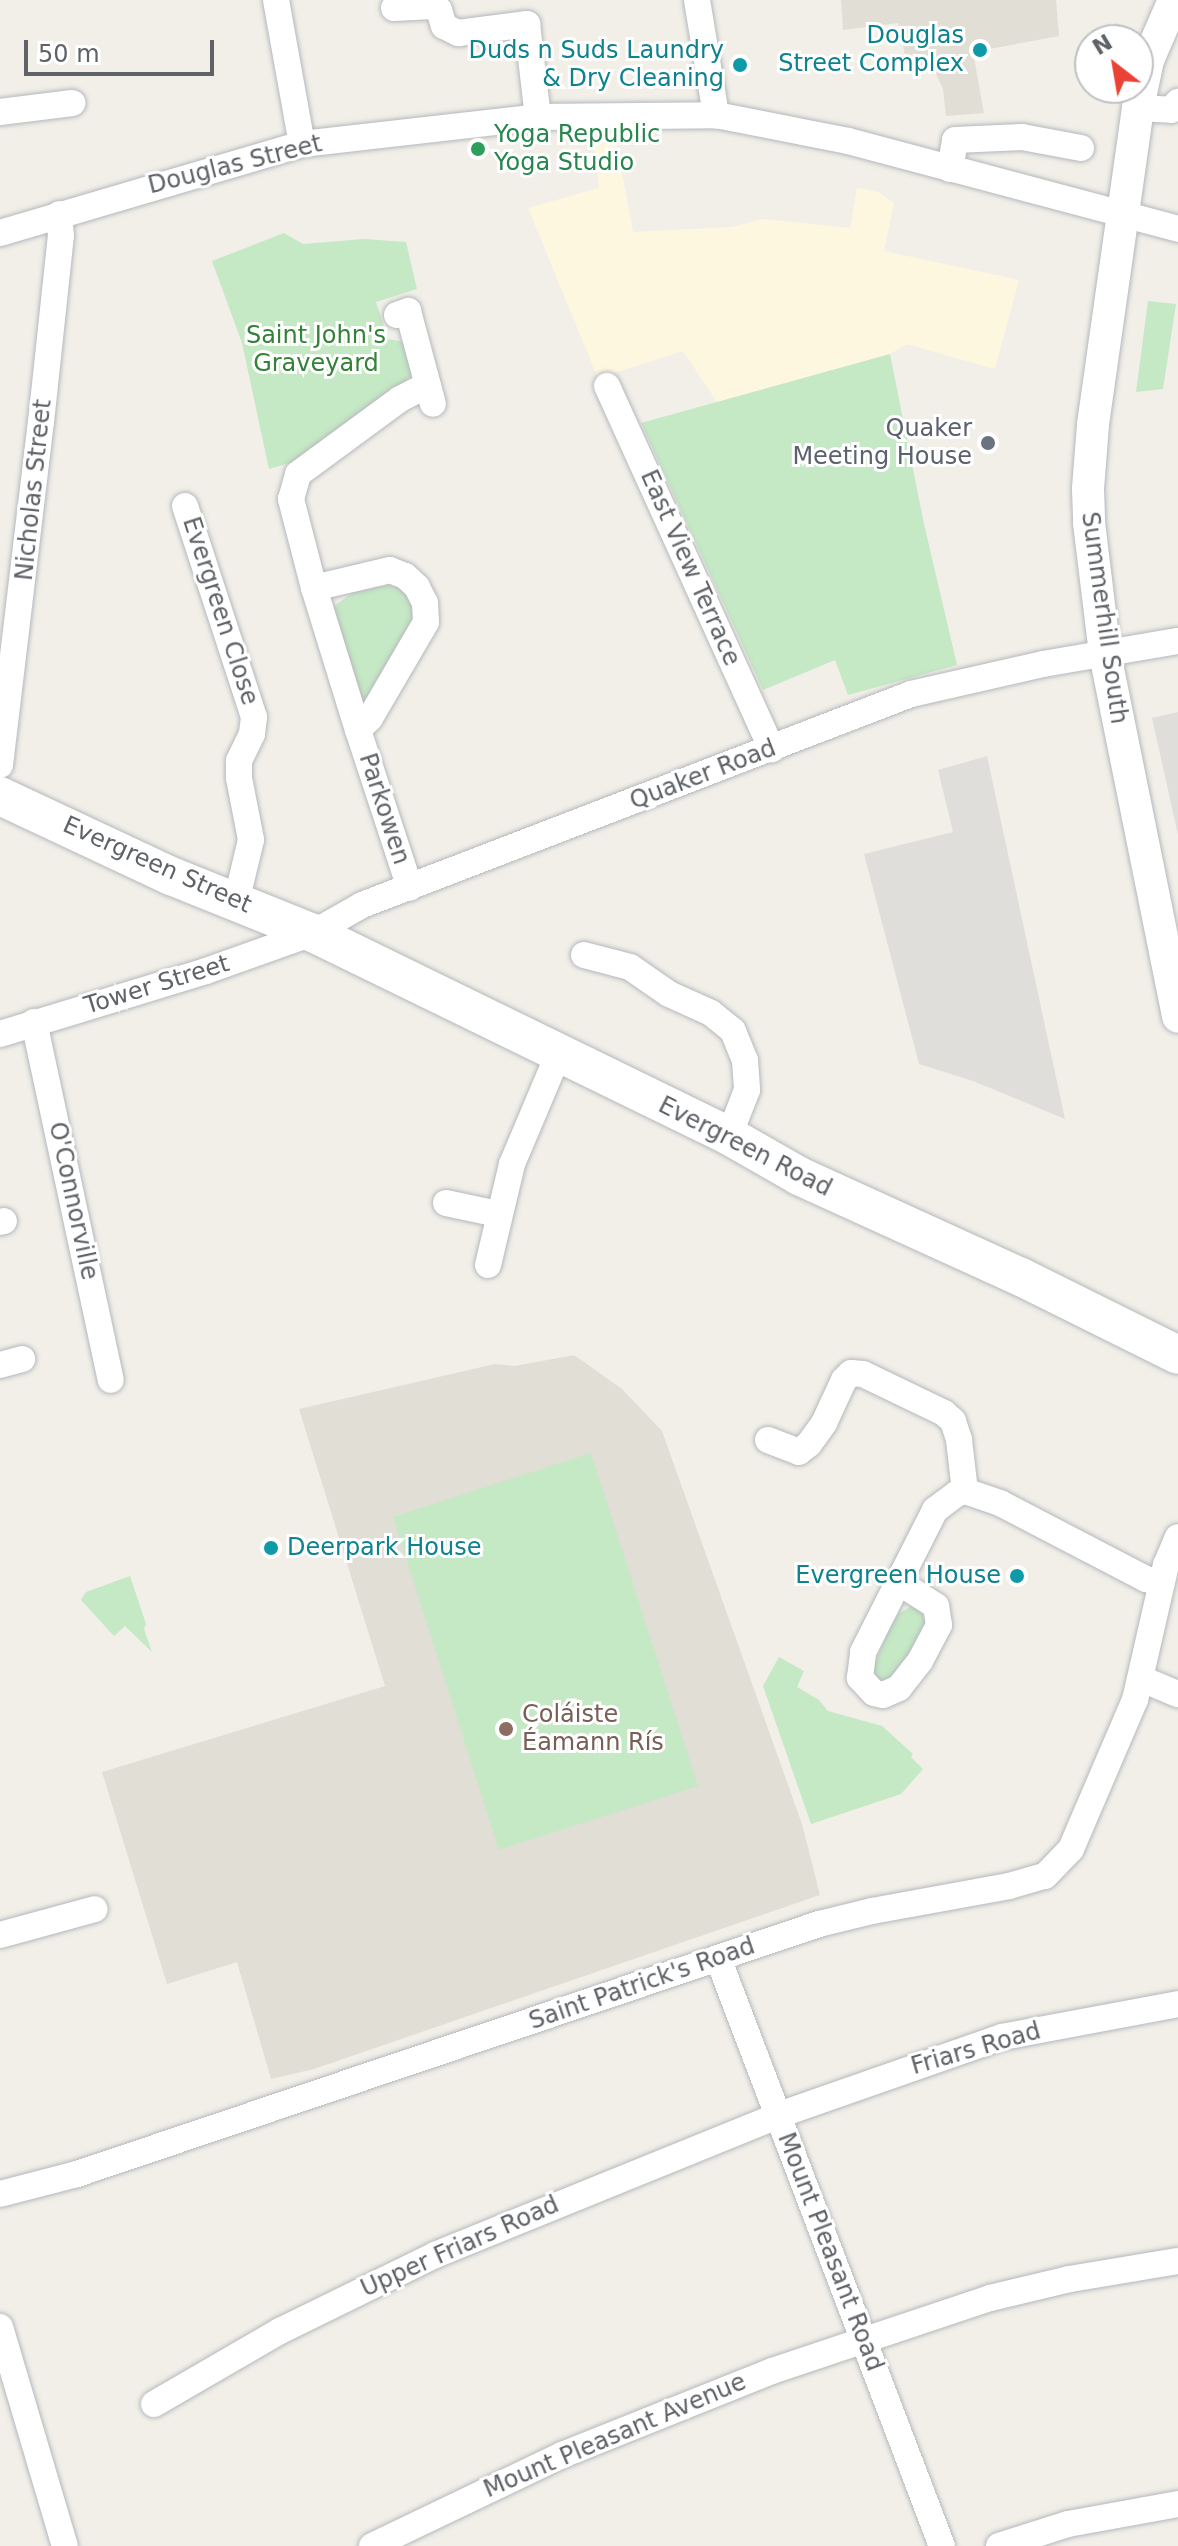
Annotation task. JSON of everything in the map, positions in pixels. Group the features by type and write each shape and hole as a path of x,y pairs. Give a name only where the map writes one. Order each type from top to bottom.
{"main road":[{"name":"Evergreen Street","path":"0,796 171,876 313,933"},
{"name":"Evergreen Road","path":"313,933 729,1136 799,1176 1021,1277 1178,1355"}],"street":[{"path":"276,0 302,144"},
{"path":"697,0 716,115"},
{"name":"Summerhill South","path":"1174,0 1148,60 1138,108 1090,456 1089,523 1105,654 1178,1017"},
{"path":"394,8 433,6 439,10 444,26 458,33 527,24 538,117"},
{"path":"1138,108 1171,110 1178,102"},
{"path":"0,112 72,103"},
{"name":"Douglas Street","path":"0,233 302,144 538,117 716,115 848,141 1122,217 1178,229"},
{"path":"950,169 955,140 1022,137 1081,148"},
{"name":"Nicholas Street","path":"0,765 61,236 59,214"},
{"path":"314,588 291,499 298,474 400,399 430,395 408,311 397,315"},
{"name":"East View Terrace","path":"607,386 772,749"},
{"name":"Evergreen Close","path":"185,506 254,717 252,734 239,761 239,778 251,840 236,902"},
{"name":"Parkowen","path":"358,730 370,718 422,634 425,603 411,581 390,570 314,588 358,730 410,888"},
{"name":"Quaker Road","path":"313,933 362,905 929,689 1178,641"},
{"name":"Tower Street","path":"0,1034 206,971 313,933"},
{"path":"584,955 630,967 669,994 711,1013 733,1031 745,1060 747,1090 729,1136"},
{"name":"O'Connorville","path":"34,1022 111,1380"},
{"path":"488,1265 512,1164 559,1053"},
{"path":"446,1203 498,1214"},
{"path":"768,1440 799,1452 824,1423 844,1380 851,1373 863,1374 944,1413 953,1421 959,1440 965,1491"},
{"path":"900,1583 935,1510 943,1501 965,1491 1000,1503 1146,1579 1162,1583"},
{"name":"Saint Patrick's Road","path":"0,2194 77,2174 847,1916 1009,1886 1045,1876 1065,1858 1082,1826 1142,1679 1162,1583 1178,1537"},
{"path":"1142,1679 1178,1694"},
{"path":"0,1935 95,1909"},
{"name":"Mount Pleasant Road","path":"718,1958 942,2546"},
{"name":"Friars Road","path":"779,2115 1002,2037 1178,2004"},
{"name":"Upper Friars Road","path":"154,2404 280,2331 435,2255 779,2115"},
{"name":"Mount Pleasant Avenue","path":"372,2546 591,2443 757,2377 990,2298 1070,2279 1178,2261"},
{"path":"0,2327 65,2546"},
{"path":"999,2546 1068,2524 1178,2504"}],"shaded area":[{"path":"841,0 1056,0 1059,36 973,52 984,113 946,116 943,89 932,65 908,69 898,23 843,30"},
{"path":"616,141 633,232 732,227 763,219 850,228 857,188 879,192 894,203 884,251 1019,280 995,369 907,344 890,354 717,402 683,351 598,378 528,208 599,188 594,144"},
{"path":"1178,712 1178,835 1152,718"},
{"path":"987,756 1065,1119 973,1081 919,1064 864,854 953,832 938,770"},
{"name":"Coláiste Éamann Rís","path":"574,1355 622,1389 662,1431 802,1824 820,1895 314,2069 271,2079 237,1962 167,1984 102,1772 385,1686 299,1409 495,1364 515,1366"}],"green space":[{"name":"Saint John's Graveyard","path":"284,233 303,244 364,239 406,242 417,289 376,302 388,339 404,342 415,370 405,382 300,460 269,469 242,343 212,261"},
{"path":"1148,301 1176,304 1163,389 1136,392"},
{"path":"890,354 924,524 957,665 848,695 835,660 763,690 641,423"},
{"path":"388,585 401,588 414,602 413,623 363,708 333,607 352,593"},
{"path":"591,1453 698,1786 499,1850 393,1517"},
{"path":"130,1576 152,1652 125,1626 114,1636 81,1600 86,1592"},
{"path":"912,1606 922,1613 927,1628 924,1637 892,1678 878,1681 871,1673 888,1631 899,1613"},
{"path":"779,1657 804,1671 797,1687 819,1700 828,1711 882,1726 913,1754 911,1757 923,1769 901,1794 811,1824 763,1686"}],"place":[{"name":"Douglas Street Complex","path":"980,50"},
{"name":"Duds n Suds Laundry & Dry Cleaning","path":"740,65"},
{"name":"Yoga Republic Yoga Studio","path":"478,149"},
{"name":"Quaker Meeting House","path":"988,443"},
{"name":"Deerpark House","path":"271,1548"},
{"name":"Evergreen House","path":"1017,1576"},
{"name":"Coláiste Éamann Rís","path":"506,1729"}]}
